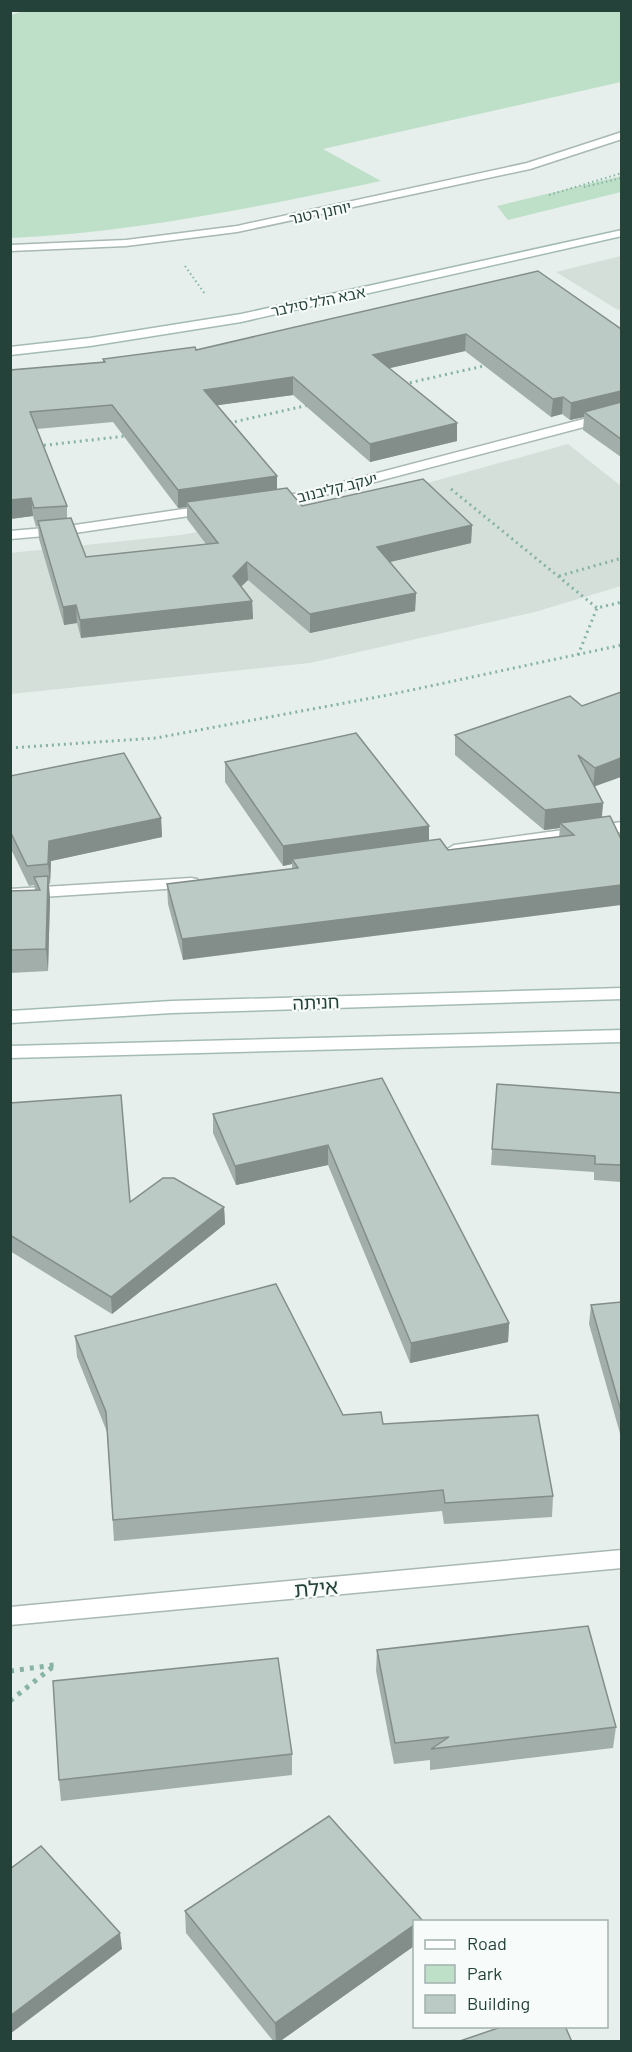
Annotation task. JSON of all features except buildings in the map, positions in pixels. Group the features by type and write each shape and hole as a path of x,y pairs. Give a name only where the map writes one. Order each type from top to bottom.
{"street":[{"name":"יוחנן רטנר","path":"10,248 126,243 237,229 530,166 621,135"},
{"name":"אבא הלל סילבר","path":"10,351 90,342 241,318 621,233"},
{"name":"יעקב קליבנוב","path":"254,503 301,497 621,413"},
{"path":"10,535 68,530 219,508"},
{"path":"435,852 621,827"},
{"path":"10,894 212,882"},
{"name":"חניתה","path":"10,1017 172,1007 621,993"},
{"path":"10,1052 621,1036"},
{"name":"אילת","path":"10,1616 621,1559"}],"path":[{"path":"621,173 549,195 621,178"},
{"path":"181,260 206,295"},
{"path":"403,385 495,363"},
{"path":"220,425 312,405"},
{"path":"34,447 127,436"},
{"path":"421,465 597,608"},
{"path":"558,576 621,558"},
{"path":"597,608 621,602"},
{"path":"578,655 597,608"},
{"path":"10,748 156,738 388,695 621,645"},
{"path":"10,1671 55,1665 10,1701"}],"shaded area":[{"path":"621,256 621,309 618,310 556,272"},
{"path":"568,444 621,486 621,586 535,612 310,663 11,694 10,553 181,535 359,502"}],"green space":[{"path":"24,11 621,11 621,82 323,149 381,181 197,217 104,230 11,238 11,15"},
{"path":"621,176 621,192 508,220 497,206"}]}
